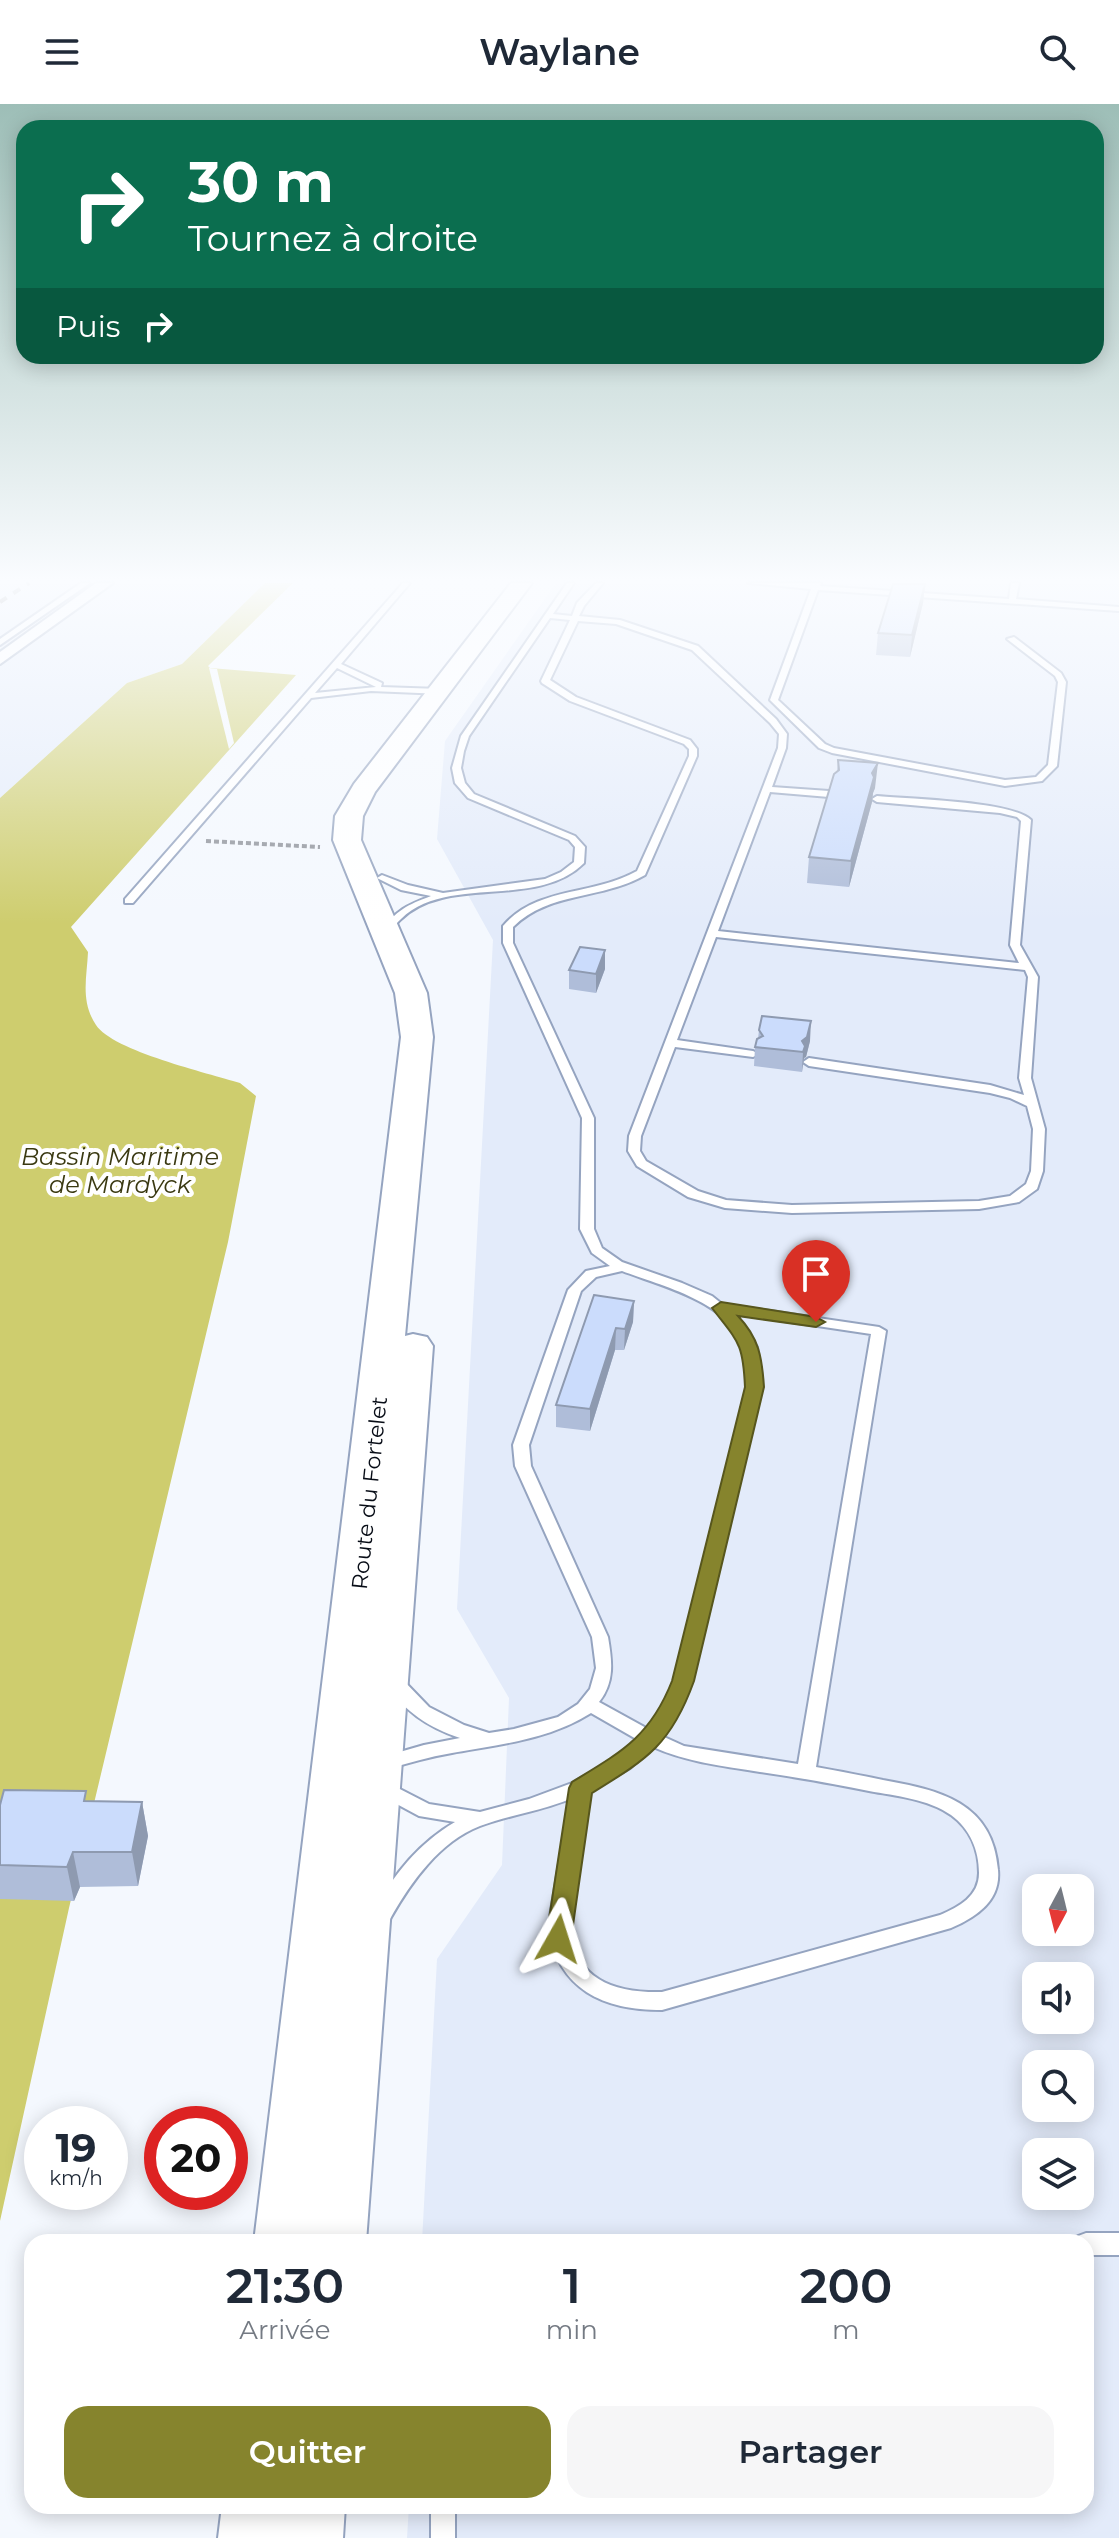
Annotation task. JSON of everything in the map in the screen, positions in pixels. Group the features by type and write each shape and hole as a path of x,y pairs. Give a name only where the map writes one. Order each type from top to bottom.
{"main road":[{"name":"Route du Fortelet","path":"335,2234 359,1955 358,1771 384,1666 441,1037 435,991 389,908 349,846 346,827 351,809 436,697"},
{"name":"Route du Fortelet","path":"287,2234 358,1771 417,1037 411,993 389,908 366,837 364,817 382,766"},
{"path":"254,2538 256,2514"},
{"path":"307,2538 309,2514"}],"lane":[{"path":"129,901 309,697"},
{"path":"389,908 451,894 547,882 571,870 581,857 580,847 572,838 465,792 457,777 458,752 465,736 492,697"},
{"path":"359,1955 388,1904 431,1849 463,1826 495,1814 544,1802 581,1788 619,1767 651,1739 671,1712 683,1681 754,1387 752,1351 742,1331 721,1308 686,1288 623,1267 605,1257 589,1242 588,1118 515,963 507,931 516,916 536,905 625,881 641,873 694,752 691,745 682,739 570,697"},
{"path":"747,697 781,730 783,743 673,1043 635,1136 634,1151 641,1163 693,1194 725,1204 807,1209 979,1205 1014,1199 1032,1186 1037,1171 1039,1129 1025,1078 1033,977 1015,945 1026,823 1023,817 1000,810 877,799"},
{"path":"775,697 774,700 822,746 836,752 992,781 1020,783 1045,776 1052,766 1060,697"},
{"path":"767,789 829,794"},
{"path":"389,908 405,888 451,894"},
{"path":"714,934 1029,967"},
{"path":"673,1043 753,1054"},
{"path":"809,1062 990,1089 1014,1095 1032,1104"},
{"path":"358,1771 417,1752 550,1730 588,1704 596,1694 605,1672 604,1649 587,1604 523,1466 521,1445 575,1290 591,1274 623,1267"},
{"path":"721,1308 879,1331 806,1772"},
{"path":"384,1666 410,1701 436,1720 466,1733 498,1739"},
{"path":"581,1788 558,1928 560,1948 568,1964 593,1987 617,1999 662,2001 944,1922 980,1901 989,1880 986,1852 978,1830 959,1810 932,1795 682,1752 651,1739 588,1704"},
{"path":"358,1771 407,1803 426,1811 461,1817 495,1814"},
{"path":"1094,2244 1119,2244"},
{"path":"443,2514 443,2538"}],"path":[{"path":"184,836 215,843 349,846"}],"shaded area":[{"path":"0,697 112,697 0,798"},
{"path":"476,697 1119,697 1119,2538 407,2538 408,2514 1094,2514 1094,2234 422,2234 437,1959 502,1865 509,1698 457,1609 493,940 437,839 445,741"}],"water":[{"name":"Bassin Maritime de Mardyck","path":"112,697 277,697 71,927 88,952 88,1007 96,1025 106,1035 141,1052 240,1083 256,1096 228,1242 69,1908 0,2221 0,798"}],"pier":[{"path":"216,697 223,697 234,743 229,749"}],"building":[{"path":"838,760 878,763 872,773 874,777 851,861 809,857 834,774 839,770"},
{"path":"580,947 605,950 596,974 569,970"},
{"path":"762,1016 811,1021 807,1037 802,1041 805,1046 803,1052 755,1047 757,1039 763,1036 759,1030"},
{"path":"594,1295 634,1301 625,1329 616,1328 590,1409 556,1405"},
{"path":"4,1790 86,1791 84,1801 142,1802 132,1852 73,1852 67,1867 0,1865 0,1805"}],"route":[{"path":"558,1939 581,1788 639,1752 671,1712 683,1681 756,1373 752,1351 742,1331 721,1308 816,1322"}]}
